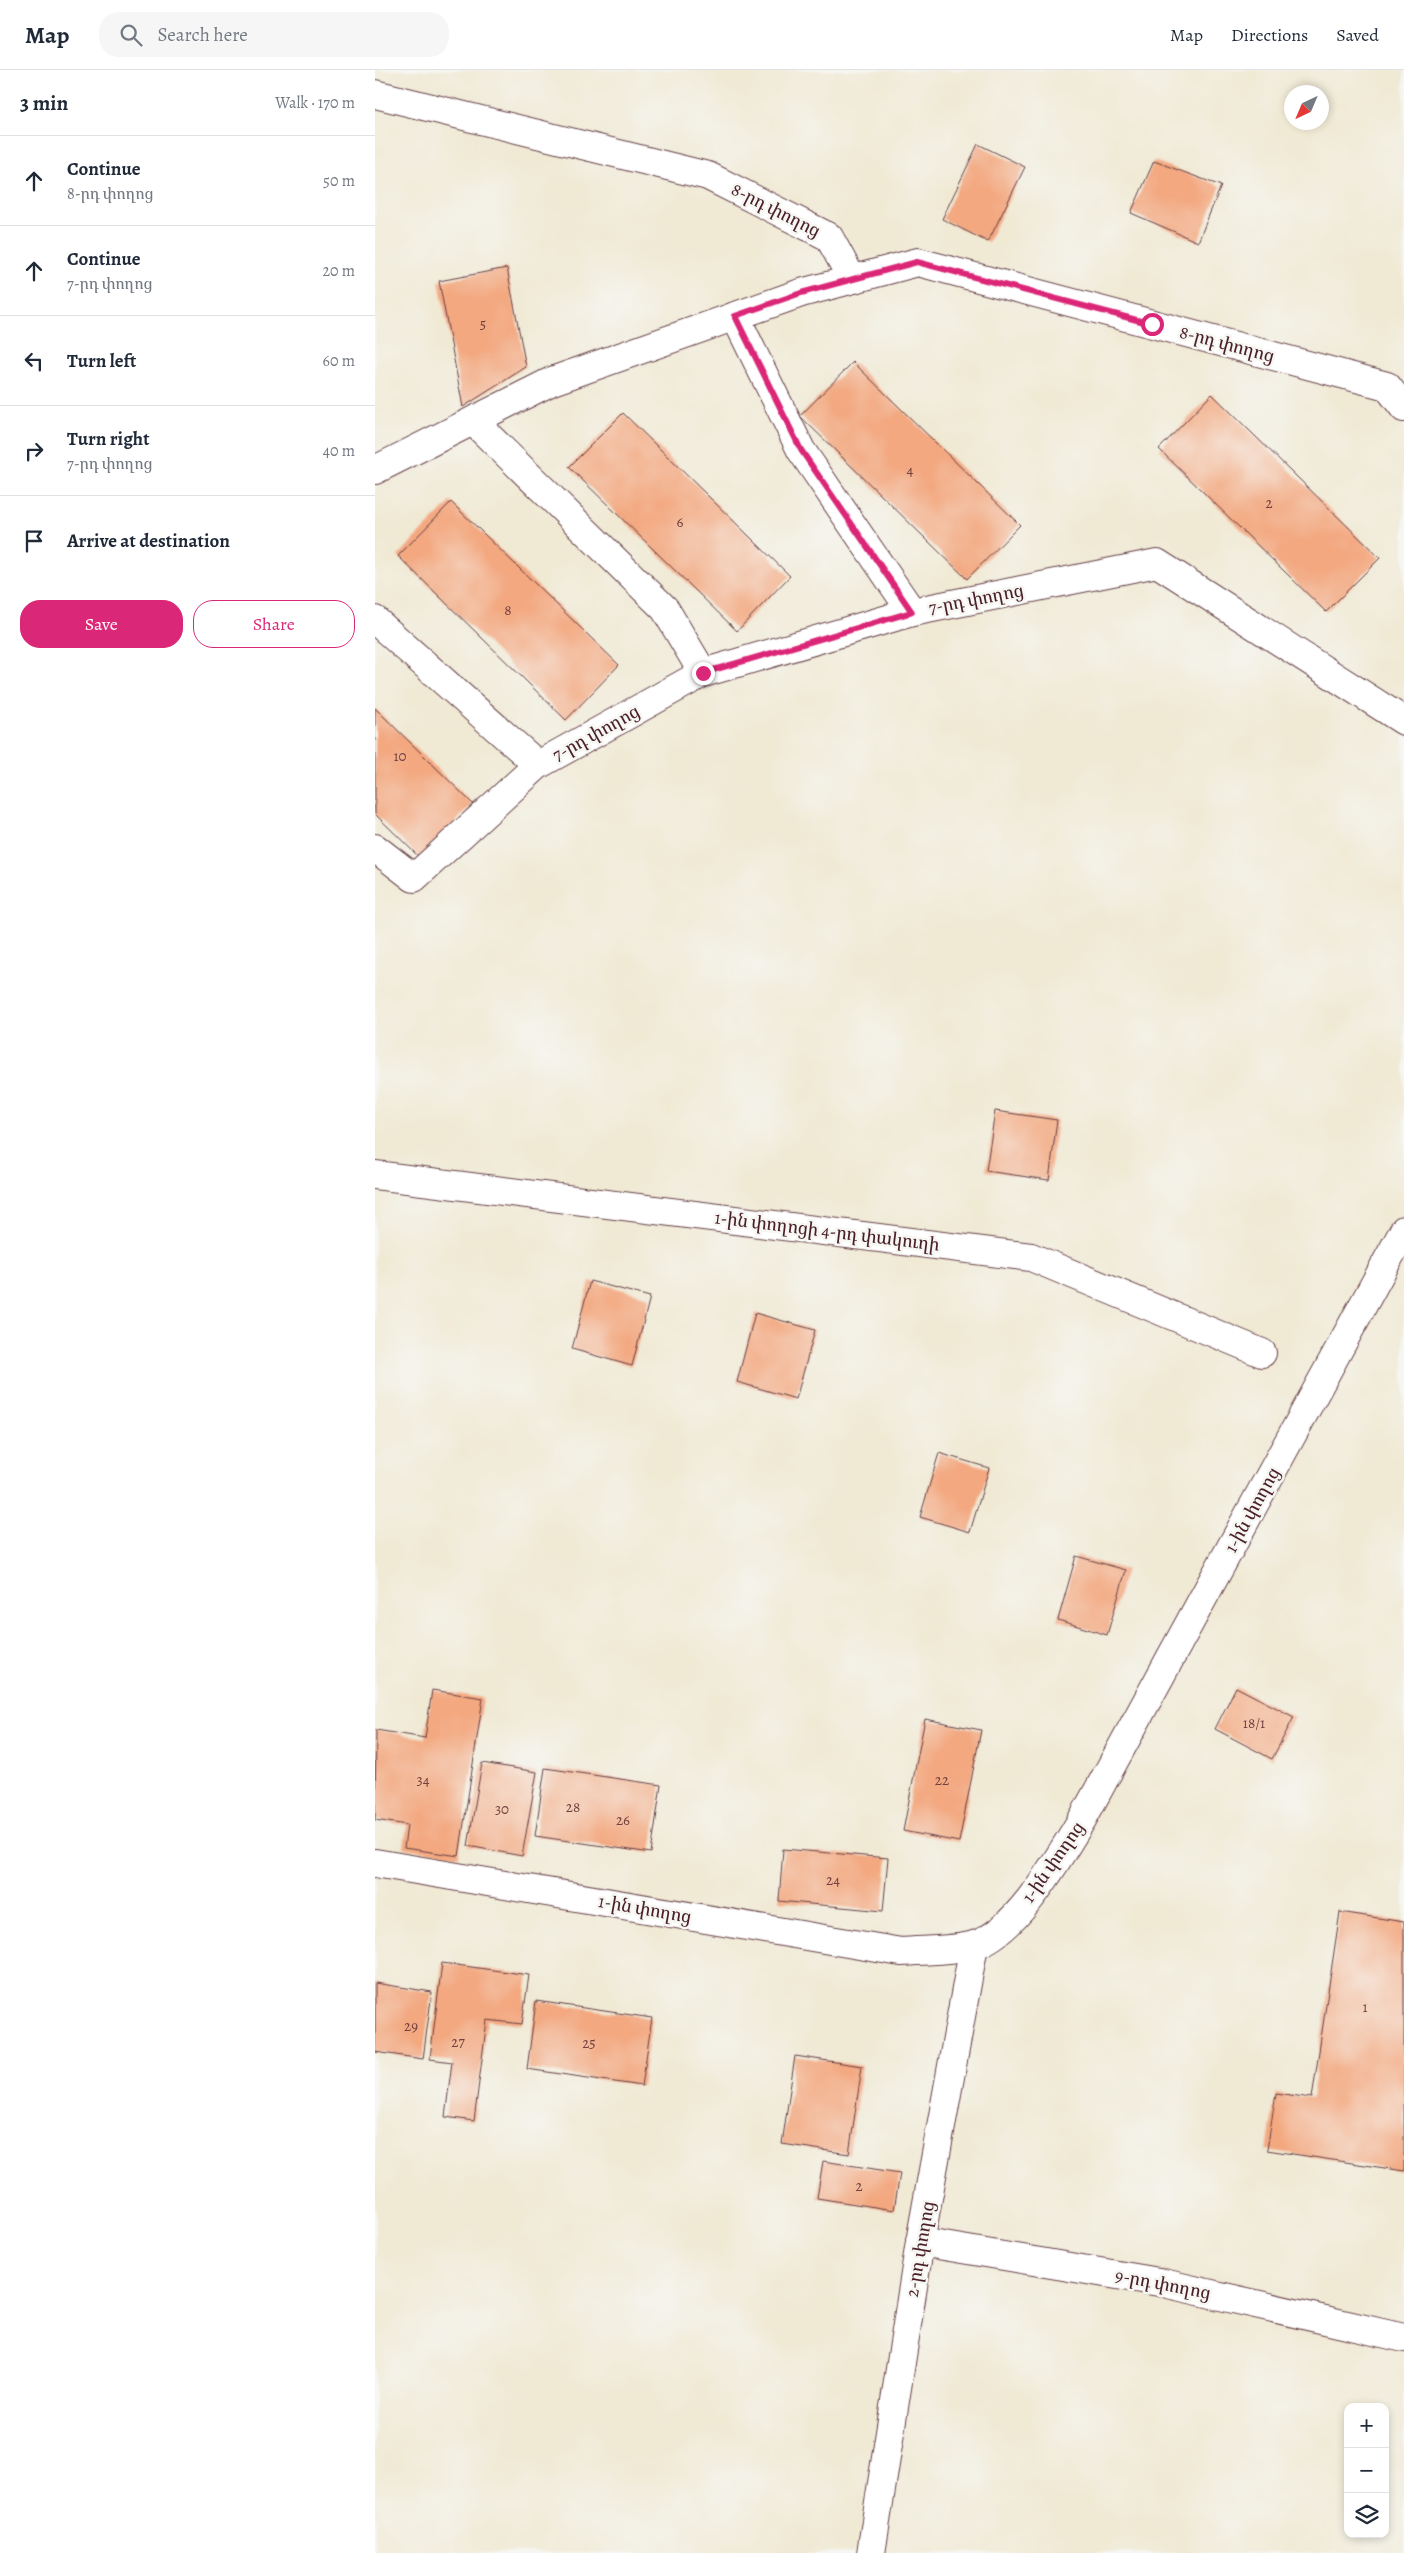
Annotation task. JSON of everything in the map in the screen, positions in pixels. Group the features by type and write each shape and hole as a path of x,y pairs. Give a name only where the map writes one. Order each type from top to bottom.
{"street":[{"name":"8-րդ փողոց","path":"375,94 708,176 829,237 853,279 917,262 1387,386 1404,408"},
{"path":"375,470 552,380 801,293 853,279"},
{"path":"735,316 801,450 912,612"},
{"path":"473,421 665,609 703,673"},
{"name":"7-րդ փողոց","path":"375,848 414,878 538,765 703,673 912,612 1157,563 1404,721"},
{"path":"375,620 538,765"},
{"name":"1-ին փողոցի 4-րդ փակուղի","path":"375,1174 1031,1257 1262,1353"},
{"name":"1-ին փողոց","path":"375,1863 901,1952 974,1945 995,1934 1037,1891 1083,1818 1404,1230"},
{"name":"2-րդ փողոց","path":"871,2553 920,2242 974,1945"},
{"name":"9-րդ փողոց","path":"920,2242 1159,2282 1404,2338"}],"building":[{"path":"978,144 1025,167 988,242 942,219"},
{"path":"1154,161 1221,186 1198,242 1131,213"},
{"path":"507,268 526,367 463,407 439,281"},
{"path":"853,362 1020,525 967,579 800,416"},
{"path":"1212,394 1380,558 1326,612 1159,449"},
{"path":"623,413 790,576 737,631 569,467"},
{"path":"451,502 619,665 566,720 398,556"},
{"path":"375,708 473,804 420,858 375,814"},
{"path":"995,1111 1057,1120 1049,1180 986,1171"},
{"path":"590,1281 650,1297 632,1366 572,1349"},
{"path":"755,1313 815,1330 796,1399 737,1382"},
{"path":"939,1453 989,1468 970,1532 920,1517"},
{"path":"1076,1556 1126,1570 1107,1635 1058,1620"},
{"path":"1236,1687 1294,1717 1272,1759 1215,1729"},
{"path":"432,1690 483,1698 459,1856 404,1848 407,1825 375,1820 376,1730 425,1738"},
{"path":"925,1719 981,1730 959,1842 903,1831"},
{"path":"482,1763 537,1772 522,1856 468,1846"},
{"path":"545,1768 661,1785 651,1853 535,1836"},
{"path":"783,1849 888,1858 883,1911 779,1901"},
{"path":"1340,1912 1404,1922 1404,2171 1267,2150 1276,2093 1312,2098"},
{"path":"442,1963 529,1975 522,2024 487,2020 474,2121 445,2117 452,2062 430,2059"},
{"path":"375,1983 432,1992 423,2059 375,2052"},
{"path":"536,2001 652,2018 642,2086 527,2069"},
{"path":"795,2056 862,2066 849,2154 782,2144"},
{"path":"823,2161 900,2173 894,2210 817,2198"}],"route":[{"path":"703,673 912,612 801,450 735,316 801,293 917,262 1152,324"}]}
